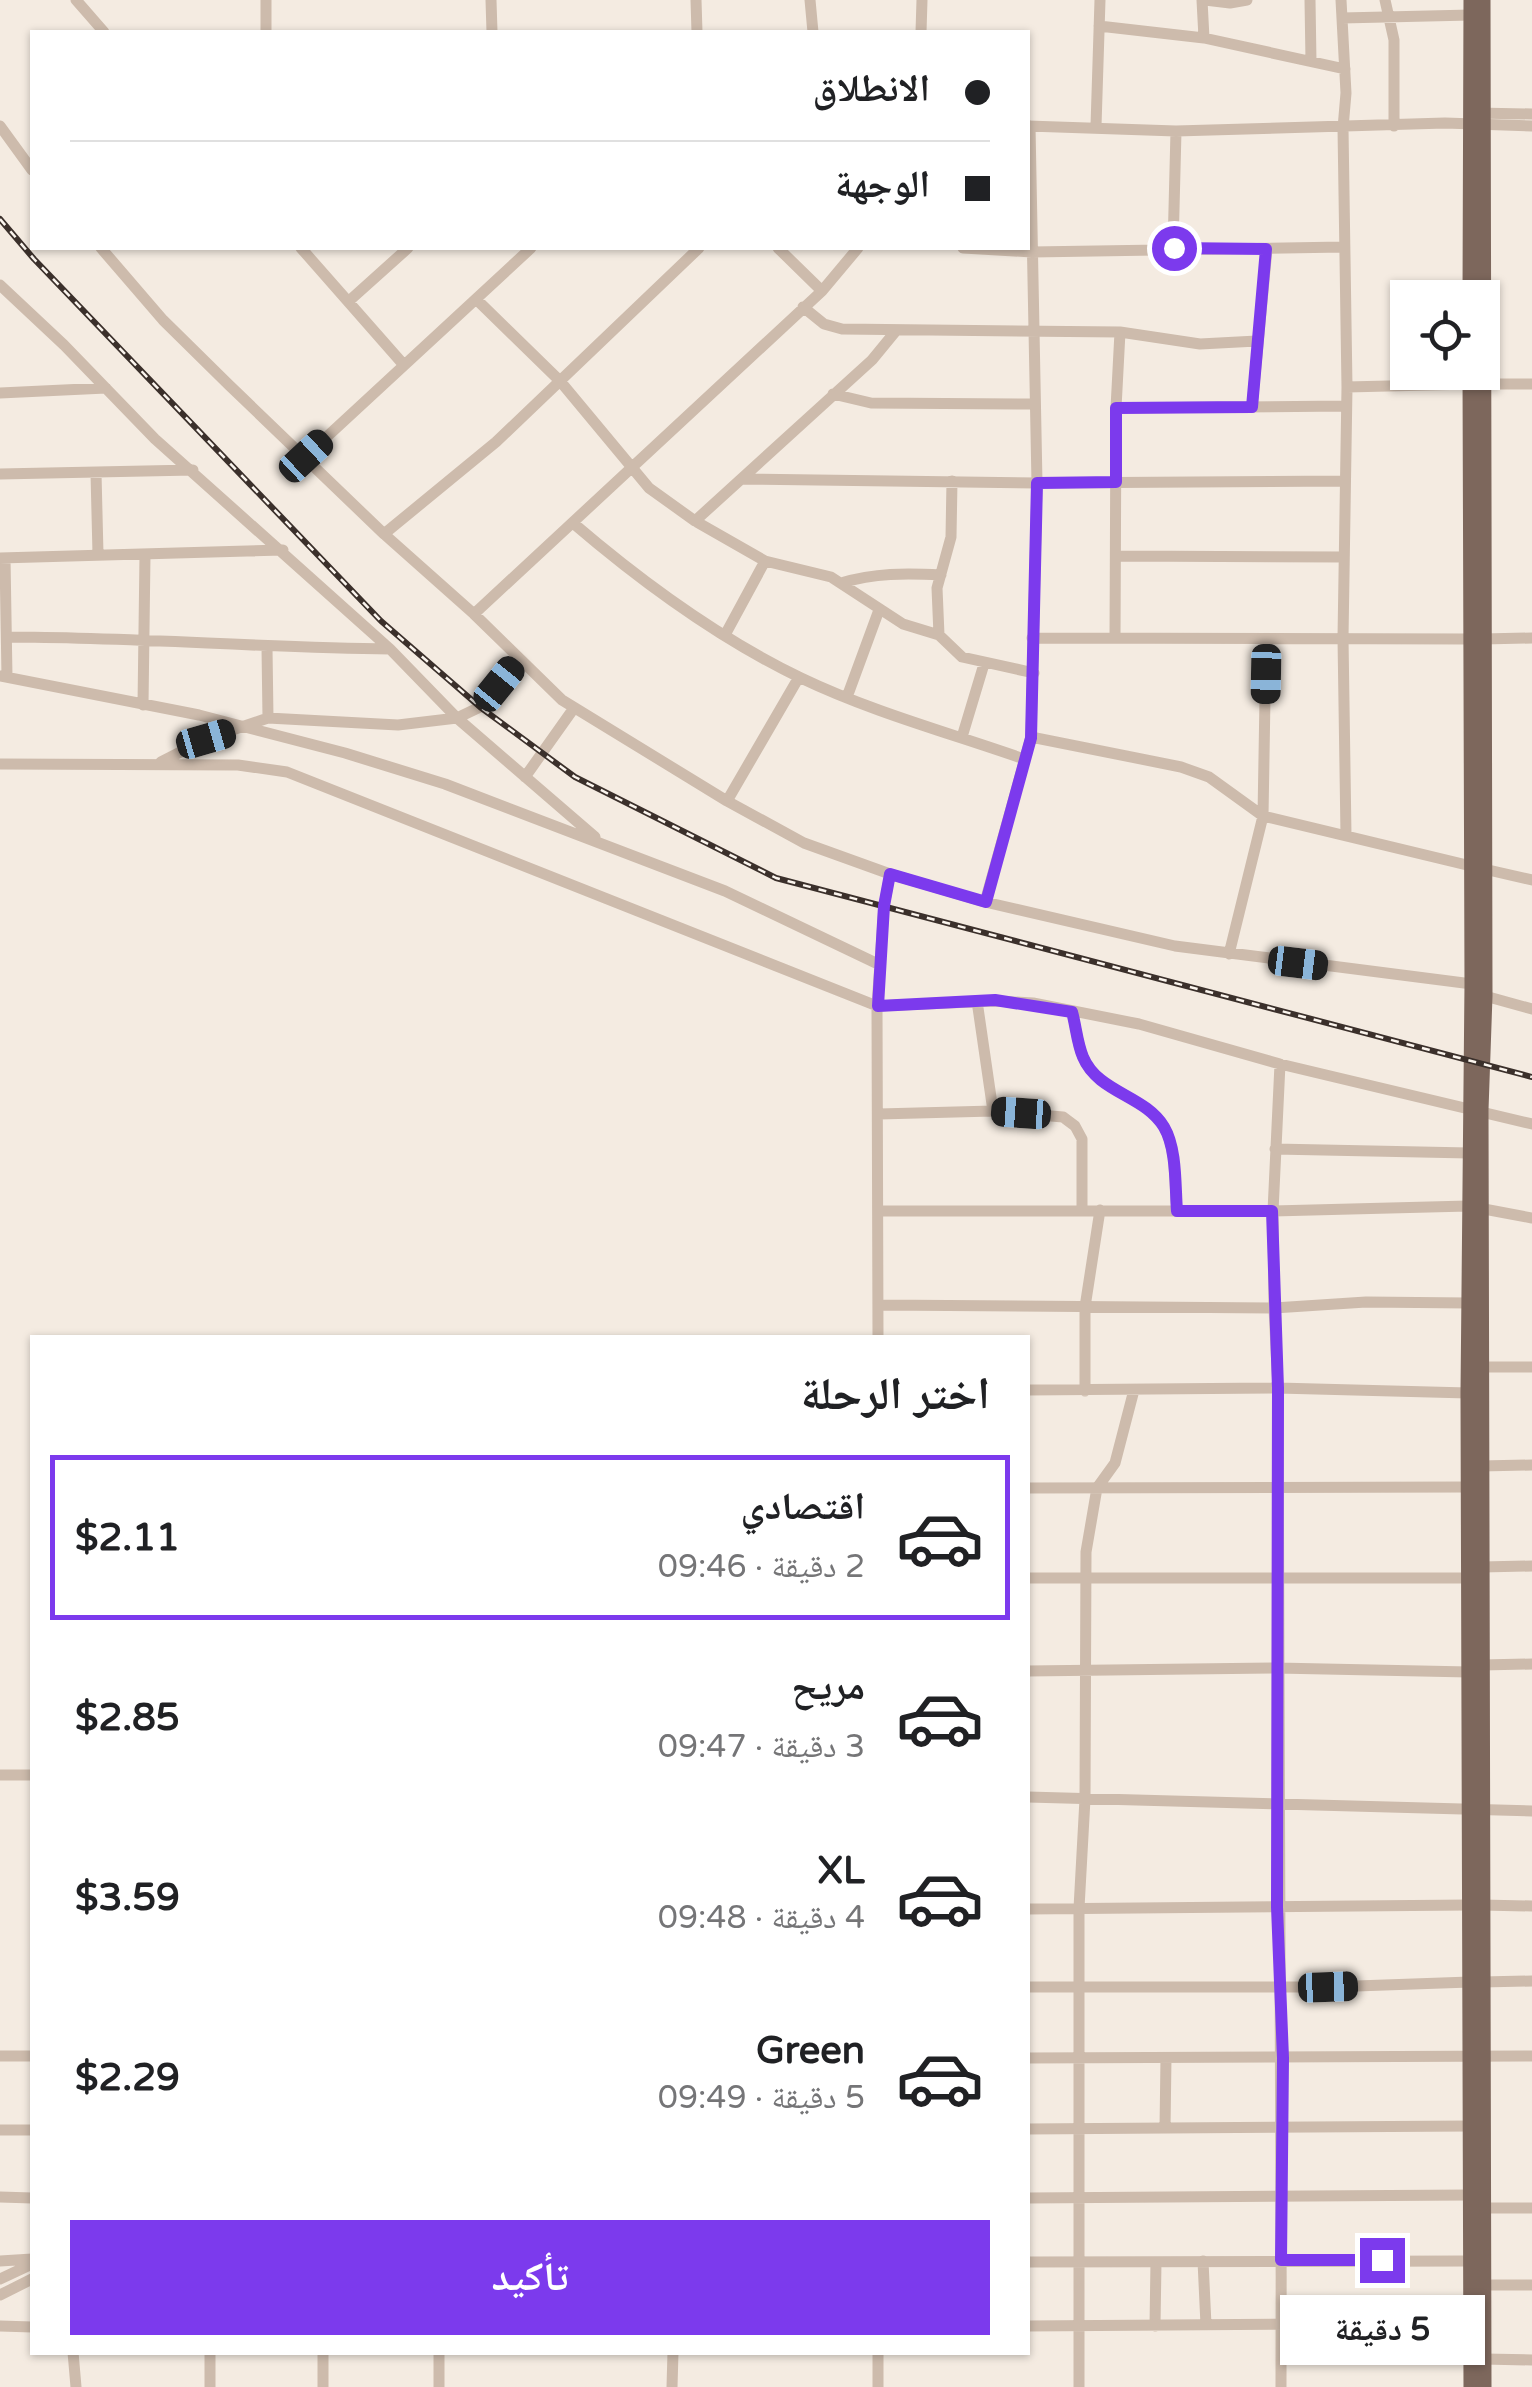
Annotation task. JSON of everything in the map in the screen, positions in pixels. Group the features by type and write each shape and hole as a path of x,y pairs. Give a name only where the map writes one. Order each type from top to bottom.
{"main road":[{"path":"1471,280 1483,0"},
{"path":"1471,8 1478,119 1476,280"},
{"path":"1475,390 1475,1206 1482,1367 1482,1567 1476,1669 1476,2056 1484,2208 1484,2387"},
{"path":"1476,1109 1469,1152 1475,1206 1468,1303 1468,1578 1476,1669"},
{"path":"1470,2387 1471,2126 1476,2056"}],"street":[{"path":"76,0 102,30"},
{"path":"266,0 266,30"},
{"path":"492,0 492,30"},
{"path":"696,0 697,30"},
{"path":"810,0 814,30"},
{"path":"921,30 922,0"},
{"path":"1096,126 1100,0"},
{"path":"1204,38 1204,0 1247,0"},
{"path":"1310,61 1310,0 1319,0"},
{"path":"1341,0 1347,387 1342,638 1346,835"},
{"path":"1385,0 1394,40 1394,126"},
{"path":"1342,18 1471,8"},
{"path":"1099,26 1204,38 1345,69"},
{"path":"1030,126 1176,131 1342,128 1532,114"},
{"path":"1478,119 1532,126"},
{"path":"0,126 30,167"},
{"path":"1174,248 1176,131"},
{"path":"986,902 1031,738 1037,483 1030,168"},
{"path":"998,250 1343,248"},
{"path":"1252,407 1266,249"},
{"path":"103,250 176,333 384,534 574,708 804,843 986,902 1175,946 1478,990 1532,1009"},
{"path":"304,250 402,364"},
{"path":"349,301 406,250"},
{"path":"306,456 529,250"},
{"path":"384,534 496,442 697,250"},
{"path":"780,250 822,291"},
{"path":"474,614 822,291 856,250"},
{"path":"0,285 155,439 283,550 390,649 457,718 602,843"},
{"path":"476,298 560,381 650,488 695,522 765,561 804,569 840,583 903,624 940,634 955,652 984,664 1034,674"},
{"path":"0,306 20,305"},
{"path":"804,307 833,328 895,332 1120,332 1188,343 1258,341"},
{"path":"695,522 872,360 895,332"},
{"path":"1114,638 1120,332"},
{"path":"1500,382 1532,384"},
{"path":"1347,387 1390,385"},
{"path":"0,394 106,388"},
{"path":"834,394 871,403 1034,404"},
{"path":"1116,408 1346,406"},
{"path":"0,474 193,470"},
{"path":"96,473 98,554"},
{"path":"743,479 1037,483 1344,481"},
{"path":"940,634 937,588 951,537 952,482"},
{"path":"573,523 646,586 799,677 1024,758"},
{"path":"283,550 3,558 7,637 4,676 245,727 345,752 412,774 725,891 880,965"},
{"path":"143,705 145,555"},
{"path":"1116,556 1344,556"},
{"path":"726,635 765,561"},
{"path":"840,583 895,572 941,575"},
{"path":"847,697 879,610"},
{"path":"7,637 146,638 267,648 390,649"},
{"path":"1032,638 1532,638"},
{"path":"1229,954 1264,816 1266,639"},
{"path":"267,648 268,718"},
{"path":"157,764 206,739 268,718 398,725 457,718 480,707 518,660"},
{"path":"962,737 984,664"},
{"path":"727,801 799,677"},
{"path":"525,776 574,708"},
{"path":"1031,738 1181,767 1209,777 1264,816 1532,880"},
{"path":"0,764 264,767 307,779 878,1006 1034,1004 1140,1024 1280,1064 1532,1124"},
{"path":"878,1335 878,1006 884,906 890,874"},
{"path":"978,1002 993,1111"},
{"path":"1072,1012 1083,1057 1095,1076 1142,1106 1164,1127 1177,1211"},
{"path":"1280,1064 1272,1211 1278,1388 1281,2387"},
{"path":"878,1114 993,1111 1056,1115 1075,1126 1083,1146 1082,1210"},
{"path":"1276,1149 1469,1152"},
{"path":"880,1211 1272,1211 1475,1206 1532,1218"},
{"path":"1085,1391 1085,1307 1100,1210"},
{"path":"878,1305 1274,1308 1366,1302 1468,1303"},
{"path":"1482,1367 1532,1367"},
{"path":"1030,1390 1278,1388 1468,1392"},
{"path":"1079,2387 1078,1987 1085,1799 1087,1534 1097,1488 1115,1464 1134,1390"},
{"path":"1481,1466 1532,1465"},
{"path":"1030,1488 1468,1487"},
{"path":"1482,1567 1532,1566"},
{"path":"1030,1578 1468,1578"},
{"path":"1030,1670 1476,1669 1532,1664"},
{"path":"0,1775 30,1775"},
{"path":"1030,1797 1532,1810"},
{"path":"1030,1909 1532,1906"},
{"path":"1030,1987 1532,1982"},
{"path":"0,2056 30,2056"},
{"path":"1030,2058 1532,2056"},
{"path":"1165,2128 1166,2058"},
{"path":"1030,2129 1471,2126"},
{"path":"0,2130 30,2130"},
{"path":"1030,2198 1470,2196"},
{"path":"0,2197 30,2198"},
{"path":"1484,2208 1532,2208"},
{"path":"0,2261 30,2262"},
{"path":"1203,2261 1206,2325"},
{"path":"1030,2262 1470,2261"},
{"path":"1155,2326 1156,2262"},
{"path":"0,2279 30,2263"},
{"path":"0,2295 30,2281"},
{"path":"1483,2285 1532,2285"},
{"path":"1030,2326 1470,2323"},
{"path":"0,2326 30,2327"},
{"path":"73,2355 76,2387"},
{"path":"210,2355 210,2387"},
{"path":"322,2387 323,2355"},
{"path":"439,2387 440,2355"},
{"path":"672,2387 673,2355"},
{"path":"878,2355 878,2387"},
{"path":"1484,2359 1532,2360"}],"railway":[{"path":"0,219 381,621 480,707 575,777 776,878 1532,1077"}],"route":[{"path":"1174,248 1266,249 1252,407 1116,408 1116,482 1037,483 1031,738 986,902 890,874 884,906 878,1006 995,1000 1072,1012 1083,1057 1095,1076 1142,1106 1164,1127 1177,1211 1272,1211 1278,1388 1281,2260 1382,2260"}]}
